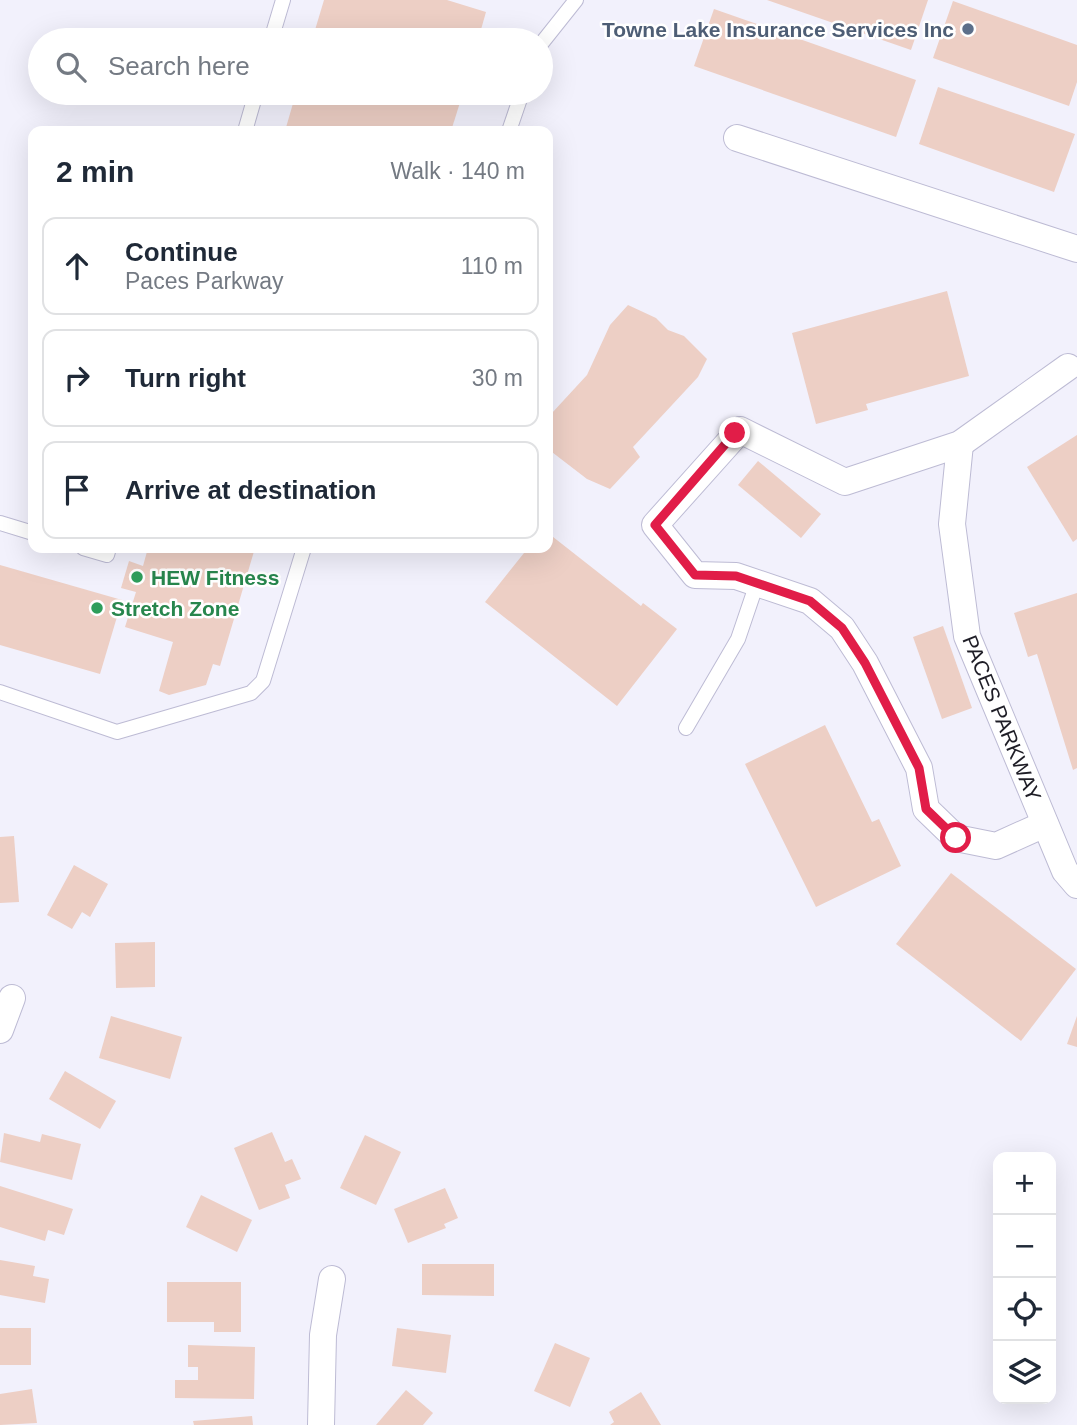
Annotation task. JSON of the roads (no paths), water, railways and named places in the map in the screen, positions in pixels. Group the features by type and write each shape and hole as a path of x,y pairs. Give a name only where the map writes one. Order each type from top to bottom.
{"street":[{"path":"737,138 1077,249"},
{"path":"960,444 1068,367"},
{"name":"PACES PARKWAY","path":"1045,824 996,846 956,838 926,809 919,768 865,663 842,628 810,601 736,576 695,575 655,525 740,430 845,482 960,444 952,524 967,636 1065,871 1077,885"},
{"path":"0,1030 12,998"},
{"path":"321,1425 323,1335 332,1279"}],"lane":[{"path":"275,28 283,0"},
{"path":"553,29 576,0"},
{"path":"246,126 253,105"},
{"path":"511,126 518,105"},
{"path":"0,523 28,531"},
{"path":"0,692 117,732 251,693 263,681 302,553"},
{"path":"686,728 738,639 757,583"}],"place":[{"name":"Towne Lake Insurance Services Inc","path":"968,29"},
{"name":"HEW Fitness","path":"137,577"},
{"name":"Stretch Zone","path":"97,608"}]}
